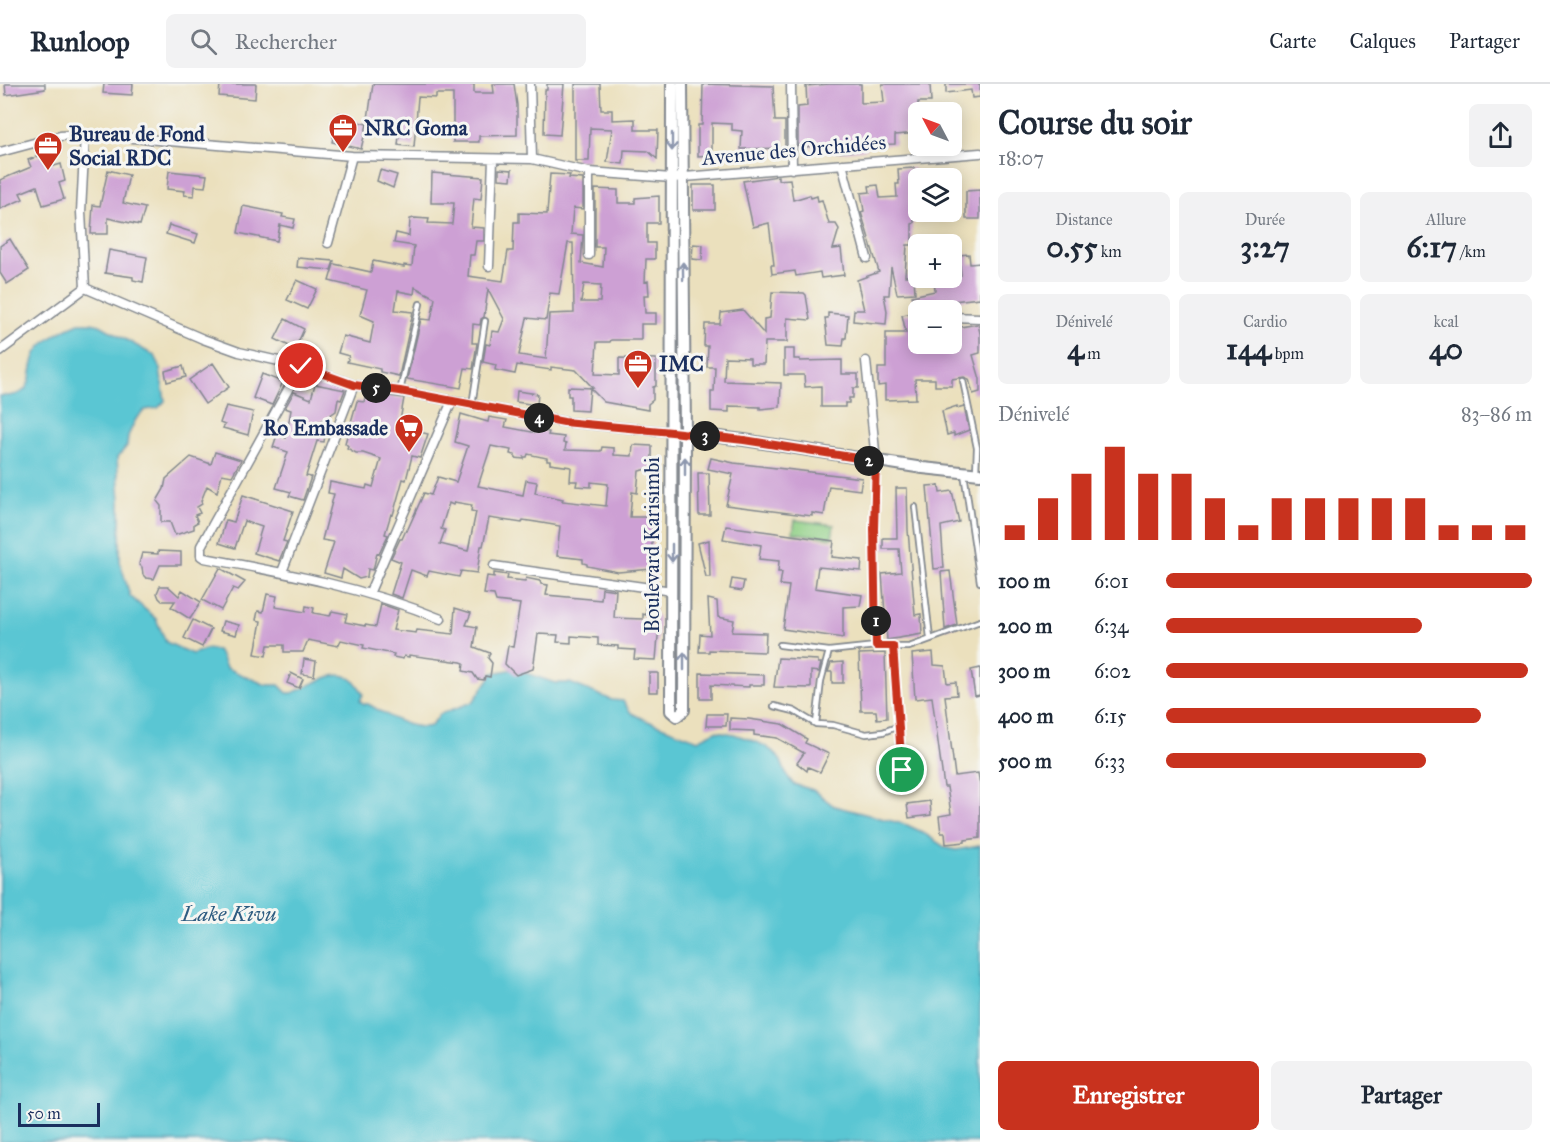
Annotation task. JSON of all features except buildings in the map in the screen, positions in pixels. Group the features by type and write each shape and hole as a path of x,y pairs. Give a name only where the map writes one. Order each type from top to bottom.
{"street":[{"path":"530,84 532,159"},
{"name":"Boulevard Karisimbi","path":"672,84 677,178 672,432 671,711 677,716 684,710 685,433"},
{"path":"682,84 677,178 685,433"},
{"path":"791,84 792,169"},
{"path":"85,134 81,212 85,288"},
{"name":"Avenue des Orchidées","path":"0,152 60,136 85,134 352,156 532,159 589,172 677,178 980,153"},
{"path":"328,243 352,156"},
{"path":"489,266 493,159"},
{"path":"842,164 867,258"},
{"path":"589,172 590,255"},
{"path":"0,351 85,288"},
{"path":"85,288 203,339 239,352 301,366 354,385 400,391 564,422 744,440 876,461 978,474"},
{"path":"962,317 980,318"},
{"path":"866,361 876,461"},
{"path":"301,366 200,552 204,558 306,576 404,604 441,619"},
{"path":"282,572 354,385"},
{"path":"369,594 452,401"},
{"path":"494,566 672,591"}],"lane":[{"path":"400,391 420,304"},
{"path":"472,405 485,321"},
{"path":"963,381 976,448 978,474"},
{"path":"876,461 874,529 876,646"},
{"path":"964,473 980,582"},
{"path":"915,507 930,638"},
{"path":"780,645 829,651 876,646 909,646 980,621"},
{"path":"893,646 902,770"},
{"path":"816,724 821,681 829,651"},
{"path":"774,706 794,711 816,724 833,725 866,734 883,732 899,726"}],"green space":[{"path":"795,520 834,525 832,538 793,533"}],"water":[{"name":"Lake Kivu","path":"79,323 100,325 155,356 159,364 165,401 158,408 145,410 136,419 128,436 127,446 117,458 120,562 130,596 156,619 166,642 192,654 206,649 217,650 226,668 266,685 279,685 287,693 292,693 331,676 349,677 363,694 360,701 364,704 398,721 423,727 431,726 440,714 473,702 493,673 514,669 555,683 570,683 612,700 623,701 631,713 698,740 716,731 734,734 763,745 775,753 793,784 813,790 834,806 907,825 946,848 956,850 980,846 980,1142 0,1142 0,396 13,395 26,388 40,348 56,335"}],"place":[{"name":"NRC Goma","path":"343,154"},
{"name":"Bureau de Fond Social RDC","path":"48,172"},
{"name":"IMC","path":"638,390"},
{"name":"Ro Embassade","path":"409,454"}],"route":[{"path":"301,366 354,385 400,391 564,422 744,440 876,461 874,529 876,646 893,646 902,770"}]}
